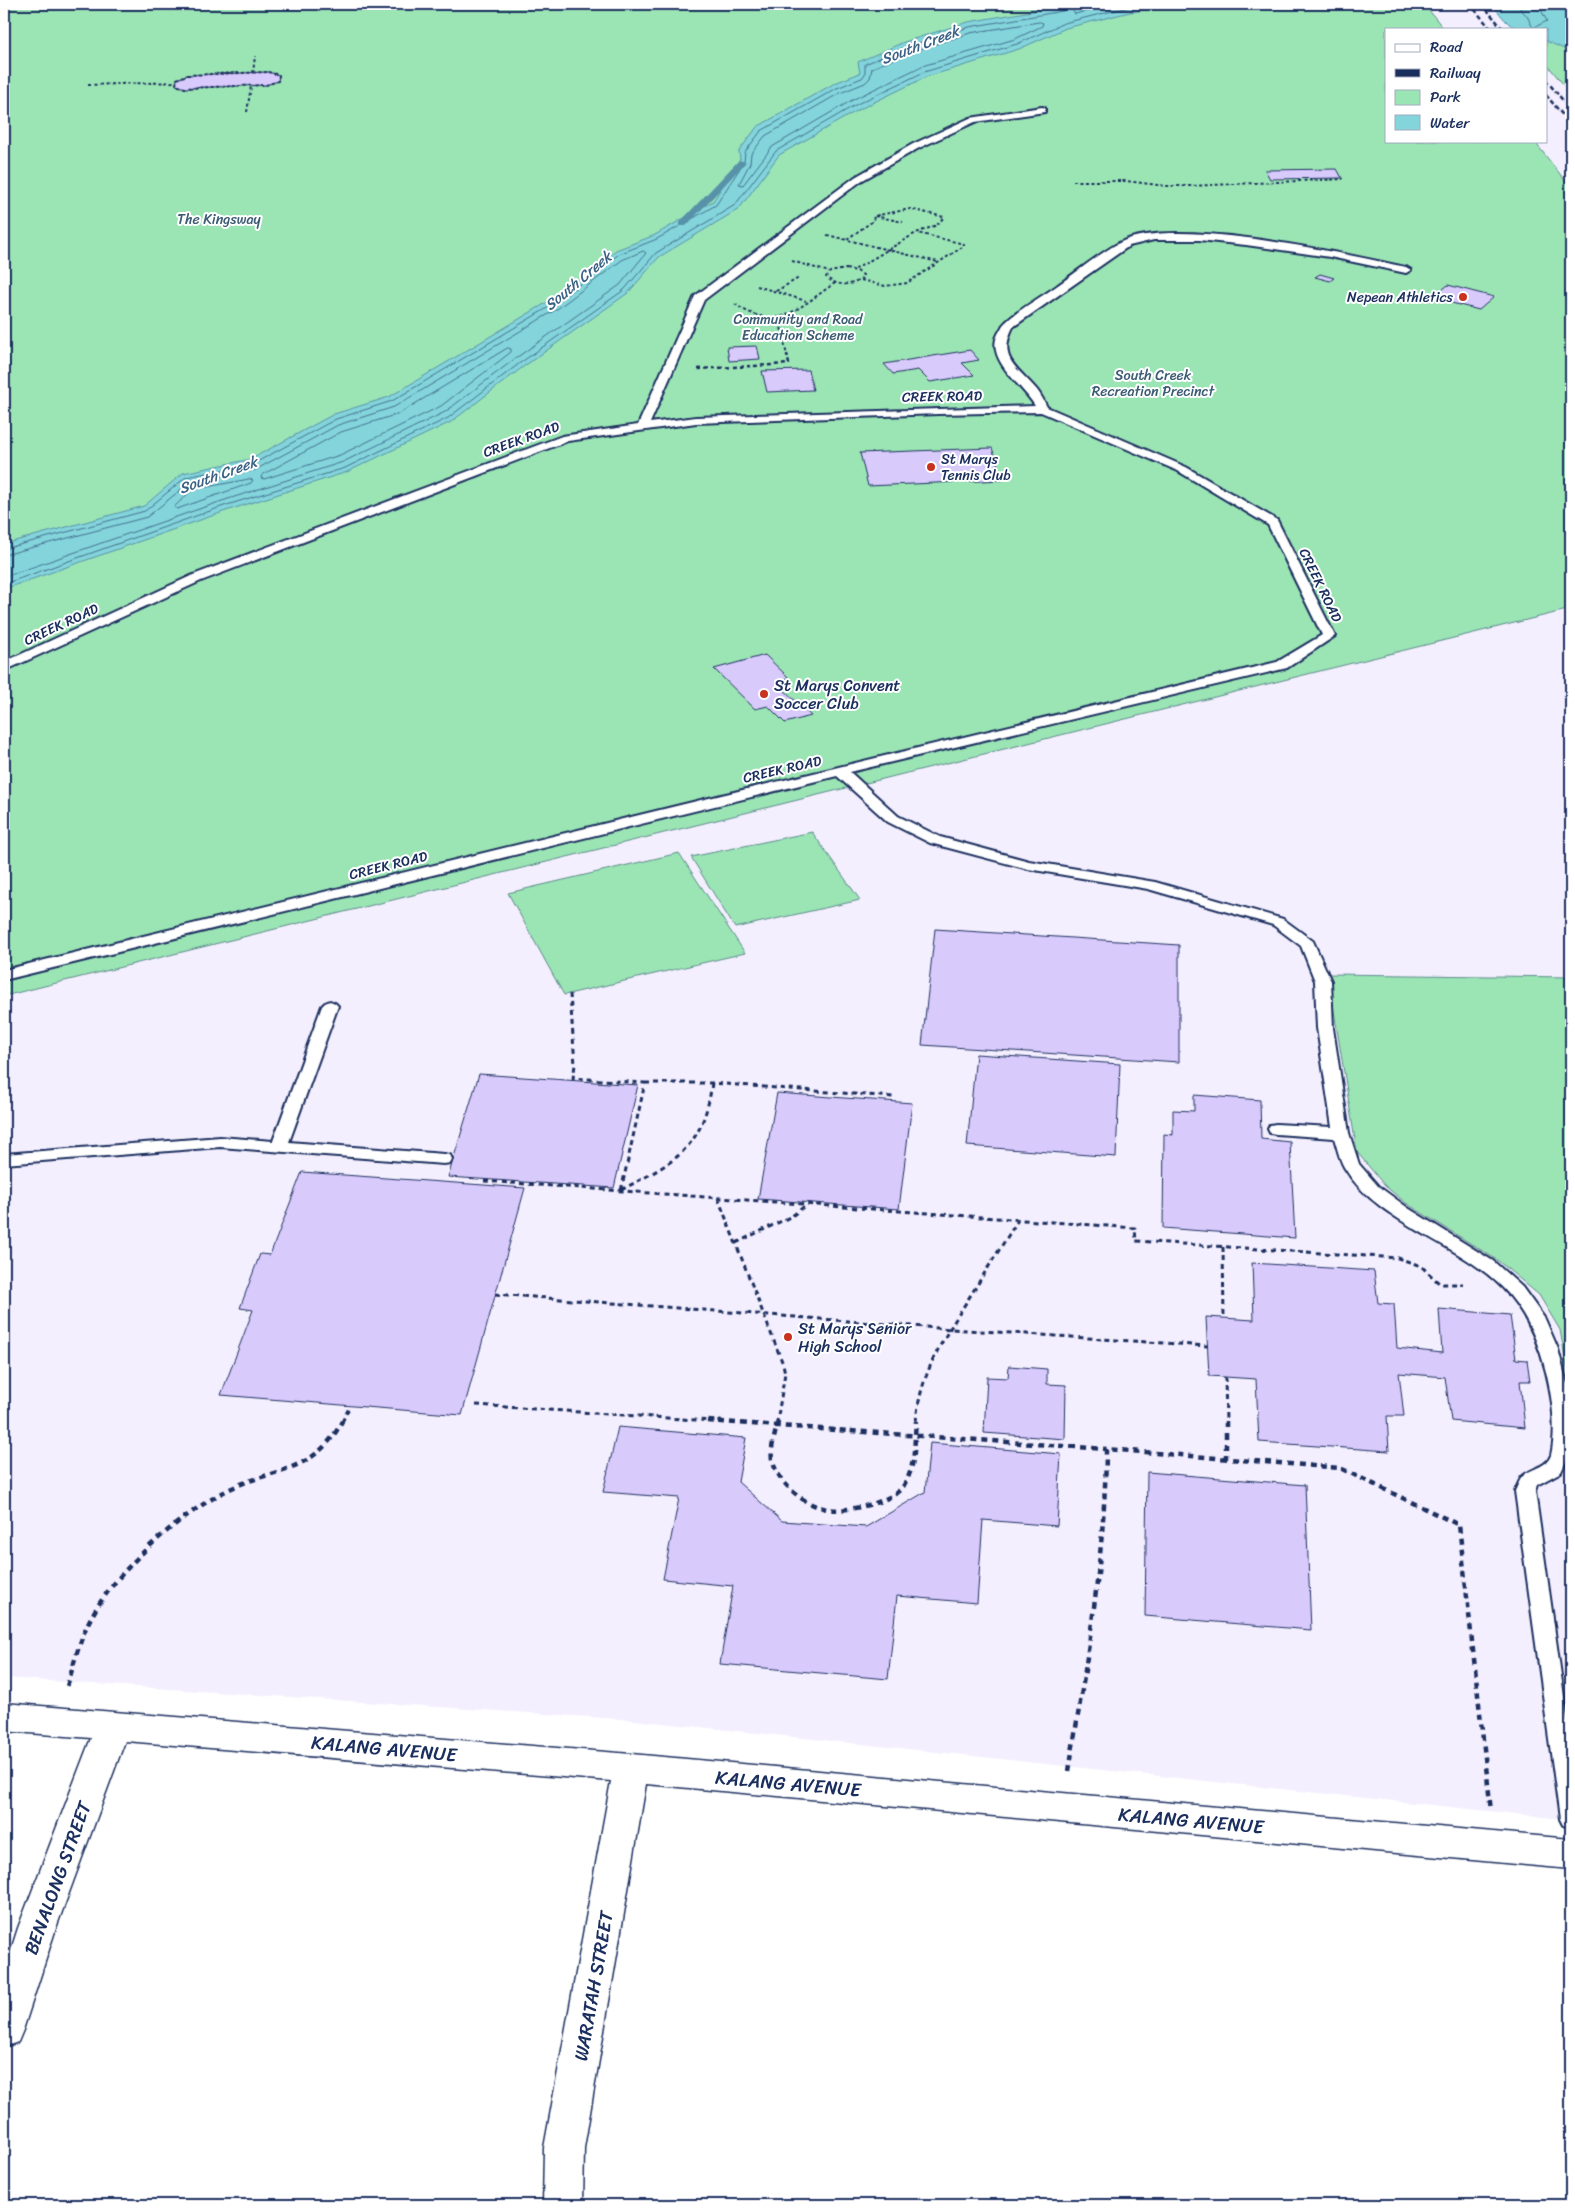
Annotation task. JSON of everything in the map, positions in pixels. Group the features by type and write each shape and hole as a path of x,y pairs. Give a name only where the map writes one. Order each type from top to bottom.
{"street":[{"name":"KALANG AVENUE","path":"4,1717 630,1768 1571,1854"},
{"name":"BENALONG STREET","path":"4,2030 38,1928 113,1726"},
{"name":"WARATAH STREET","path":"563,2205 564,2148 630,1768"}],"lane":[{"path":"644,427 699,298 858,179 916,146 973,120 1042,110"},
{"path":"1044,409 1002,356 1001,340 1008,325 1125,244 1154,237 1199,237 1330,254 1406,270"},
{"name":"CREEK ROAD","path":"4,667 197,578 566,438 696,420 1044,409 1182,470 1273,523 1329,636 1282,665 4,975"},
{"path":"840,771 893,819 935,840 1028,864 1150,885 1278,922 1308,944 1323,981 1326,1028 1341,1133 1350,1165 1372,1190 1402,1212 1448,1239 1494,1272 1516,1291 1536,1319 1549,1349 1558,1384 1562,1428 1560,1455 1554,1467 1529,1481 1525,1491 1571,1819"},
{"path":"279,1146 330,1006"},
{"path":"1276,1129 1341,1133"},
{"path":"4,1159 220,1142 444,1159"}],"path":[{"path":"253,73 255,56"},
{"path":"268,72 279,75 278,82 266,85 185,88 176,85 176,82 176,79 187,75 268,72"},
{"path":"88,84 176,82"},
{"path":"247,112 251,86"},
{"path":"1073,181 1126,180 1166,186 1191,186 1257,184 1273,180 1343,179"},
{"path":"854,270 916,233 937,225 944,217 910,209 874,216"},
{"path":"874,216 903,222"},
{"path":"846,239 873,221 874,216"},
{"path":"830,272 826,277 835,283 847,284 861,280 885,286 896,286 907,283 964,244 916,233"},
{"path":"827,235 938,262"},
{"path":"794,255 788,260 830,272 840,269 854,270 863,275 861,280"},
{"path":"776,292 799,278"},
{"path":"762,281 756,286 807,301"},
{"path":"742,298 734,304 741,310 766,317 779,317 786,315 835,283"},
{"path":"668,370 789,364 779,317"},
{"path":"570,994 575,1065 573,1078 645,1083 712,1083 893,1097"},
{"path":"621,1191 645,1083"},
{"path":"621,1191 672,1162 693,1143 705,1122 711,1102 712,1083"},
{"path":"484,1181 1135,1228 1136,1241 1398,1258 1422,1266 1440,1284 1456,1285 1467,1283 1494,1272"},
{"path":"718,1198 783,1364 784,1373 772,1458 779,1476 793,1491 808,1502 824,1509 862,1507 887,1499 903,1487 912,1470 918,1399 930,1366 1018,1220"},
{"path":"736,1244 792,1216 807,1205"},
{"path":"1223,1247 1224,1318"},
{"path":"495,1294 951,1329 1208,1346"},
{"path":"1226,1377 1226,1459"},
{"path":"476,1405 1340,1468 1459,1525 1492,1818"},
{"path":"54,1722 93,1614 112,1588 144,1553 203,1505 226,1491 250,1481 293,1468 316,1455 333,1438 349,1408"},
{"path":"1068,1772 1098,1590 1107,1487 1106,1450"}],"shaded area":[{"path":"1424,4 1522,4 1544,28 1443,28"},
{"path":"1548,32 1571,61 1571,188 1535,142 1548,142"},
{"name":"St Marys Senior High School","path":"1571,609 1571,1820 634,1720 4,1678 4,996"}],"green space":[{"name":"South Creek Recreation Precinct","path":"4,4 1424,4 1443,28 1385,28 1385,142 1535,142 1571,188 1571,609 4,996"},
{"path":"1497,4 1571,4 1571,94 1548,65 1548,28 1544,28"},
{"path":"812,832 860,900 735,928 691,857"},
{"path":"679,853 745,953 564,995 508,893"},
{"path":"1328,974 1571,977 1571,1390 1560,1330 1539,1295 1497,1260 1406,1203 1385,1186 1357,1152"}],"water":[{"path":"1073,4 1196,4 1130,12 1066,28 1019,49 926,77 860,109 779,155 739,209 659,257 628,293 523,367 451,422 347,472 226,511 4,589 4,544 144,506 183,473 251,459 334,414 389,397 551,300 616,250 655,235 713,201 740,159 739,151 757,127 835,83 860,73 858,62 904,42 968,22"},
{"path":"1492,4 1558,4 1571,18 1571,52 1548,42 1548,28 1519,28 1514,27 1505,20"}],"building":[{"path":"268,72 279,75 278,81 266,85 185,88 176,85 177,79 187,75"},
{"path":"1337,169 1342,178 1270,179 1265,170"},
{"path":"1320,274 1334,278 1330,281 1315,277"},
{"name":"Nepean Athletics","path":"1448,285 1494,297 1479,310 1432,298"},
{"path":"757,346 760,359 729,361 727,347"},
{"path":"970,350 979,360 962,363 974,375 930,382 918,370 893,374 884,364"},
{"path":"808,370 813,390 767,392 762,371"},
{"name":"St Marys Tennis Club","path":"992,448 1003,480 868,486 860,453"},
{"name":"St Marys Convent Soccer Club","path":"765,655 789,678 776,682 811,716 785,723 768,706 755,709 714,669"},
{"path":"935,929 1179,945 1179,1062 922,1045"},
{"path":"976,1054 1120,1064 1116,1157 967,1146"},
{"path":"479,1074 638,1085 614,1188 448,1177"},
{"path":"777,1093 912,1103 899,1209 758,1199"},
{"path":"1194,1095 1260,1100 1261,1139 1290,1142 1295,1238 1163,1228 1164,1134 1173,1135 1173,1110 1194,1111"},
{"path":"302,1172 525,1188 462,1415 221,1395 253,1310 240,1308 260,1254 270,1255"},
{"path":"1252,1263 1374,1271 1378,1303 1394,1304 1397,1348 1442,1353 1439,1309 1510,1315 1516,1359 1527,1360 1530,1381 1520,1381 1525,1428 1451,1421 1445,1377 1399,1373 1404,1416 1387,1416 1389,1451 1259,1442 1256,1379 1209,1376 1206,1317 1254,1320"},
{"path":"1009,1366 1047,1369 1047,1384 1066,1385 1065,1439 984,1433 987,1377 1008,1378"},
{"path":"618,1427 746,1438 738,1482 782,1521 866,1527 925,1492 930,1443 1061,1454 1057,1526 983,1520 977,1603 897,1596 888,1679 720,1664 733,1586 663,1579 679,1498 603,1492"},
{"path":"1147,1472 1305,1485 1311,1630 1145,1616"}],"waterway":[{"name":"South Creek","path":"683,224 742,162"}],"railway":[{"path":"1470,4 1490,28"},
{"path":"1482,4 1502,28"},
{"path":"1548,82 1571,110"},
{"path":"1548,97 1571,125"}],"place":[{"name":"Nepean Athletics","path":"1463,297"},
{"name":"St Marys Tennis Club","path":"931,467"},
{"name":"St Marys Convent Soccer Club","path":"764,694"},
{"name":"St Marys Senior High School","path":"788,1337"}],"park label":[{"name":"The Kingsway","path":"219,219"},
{"name":"Community and Road Education Scheme","path":"798,328"}]}
